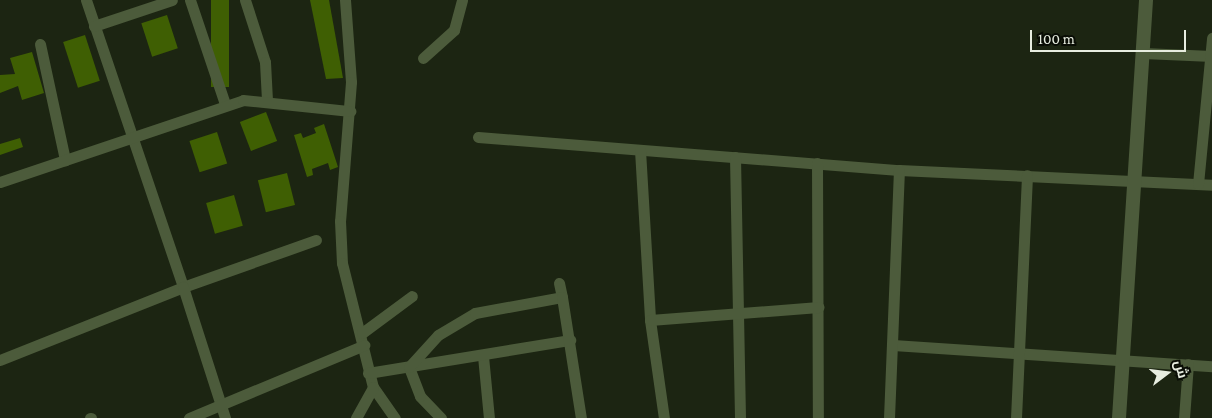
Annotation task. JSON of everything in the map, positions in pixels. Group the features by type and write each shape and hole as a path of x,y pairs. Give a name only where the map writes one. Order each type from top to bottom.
{"street":[{"path":"86,0 226,418"},
{"path":"94,26 172,0"},
{"path":"190,0 225,104"},
{"path":"245,0 265,62 267,100"},
{"path":"345,0 350,111 340,221 342,263 362,333 368,373 373,387 395,418"},
{"path":"423,58 454,30 462,0"},
{"path":"1118,418 1124,360 1146,0"},
{"path":"1198,184 1212,38"},
{"path":"40,44 65,160"},
{"path":"1143,53 1211,56"},
{"path":"0,182 225,104 267,100 350,111"},
{"path":"478,137 900,170 1212,185"},
{"path":"640,150 650,320 664,418"},
{"path":"735,157 736,313 740,418"},
{"path":"817,163 818,418"},
{"path":"889,418 900,170"},
{"path":"1016,418 1028,175"},
{"path":"0,360 183,287 316,240"},
{"path":"559,283 570,340 581,418"},
{"path":"362,333 412,296"},
{"path":"408,367 438,335 468,316 562,298"},
{"path":"650,320 818,307"},
{"path":"368,373 483,356 570,340"},
{"path":"189,418 364,345"},
{"path":"893,345 1212,366"},
{"path":"483,356 489,418"},
{"path":"1184,418 1188,364"},
{"path":"408,367 420,396 441,418"},
{"path":"356,418 373,387"}],"building":[{"path":"211,0 229,0 229,87 211,87"},
{"path":"310,0 329,0 343,78 326,79"},
{"path":"167,15 178,48 152,57 141,23"},
{"path":"85,35 100,81 78,88 63,42"},
{"path":"32,52 44,93 22,100 18,86 0,93 0,75 15,74 10,58"},
{"path":"266,112 277,141 251,151 240,122"},
{"path":"324,124 338,167 330,170 328,163 312,169 313,175 307,177 294,135 301,133 303,138 316,133 314,128"},
{"path":"217,132 227,163 200,172 189,141"},
{"path":"20,138 23,147 0,155 0,144"},
{"path":"287,173 295,205 266,212 258,180"},
{"path":"234,195 243,226 215,234 206,203"}]}
